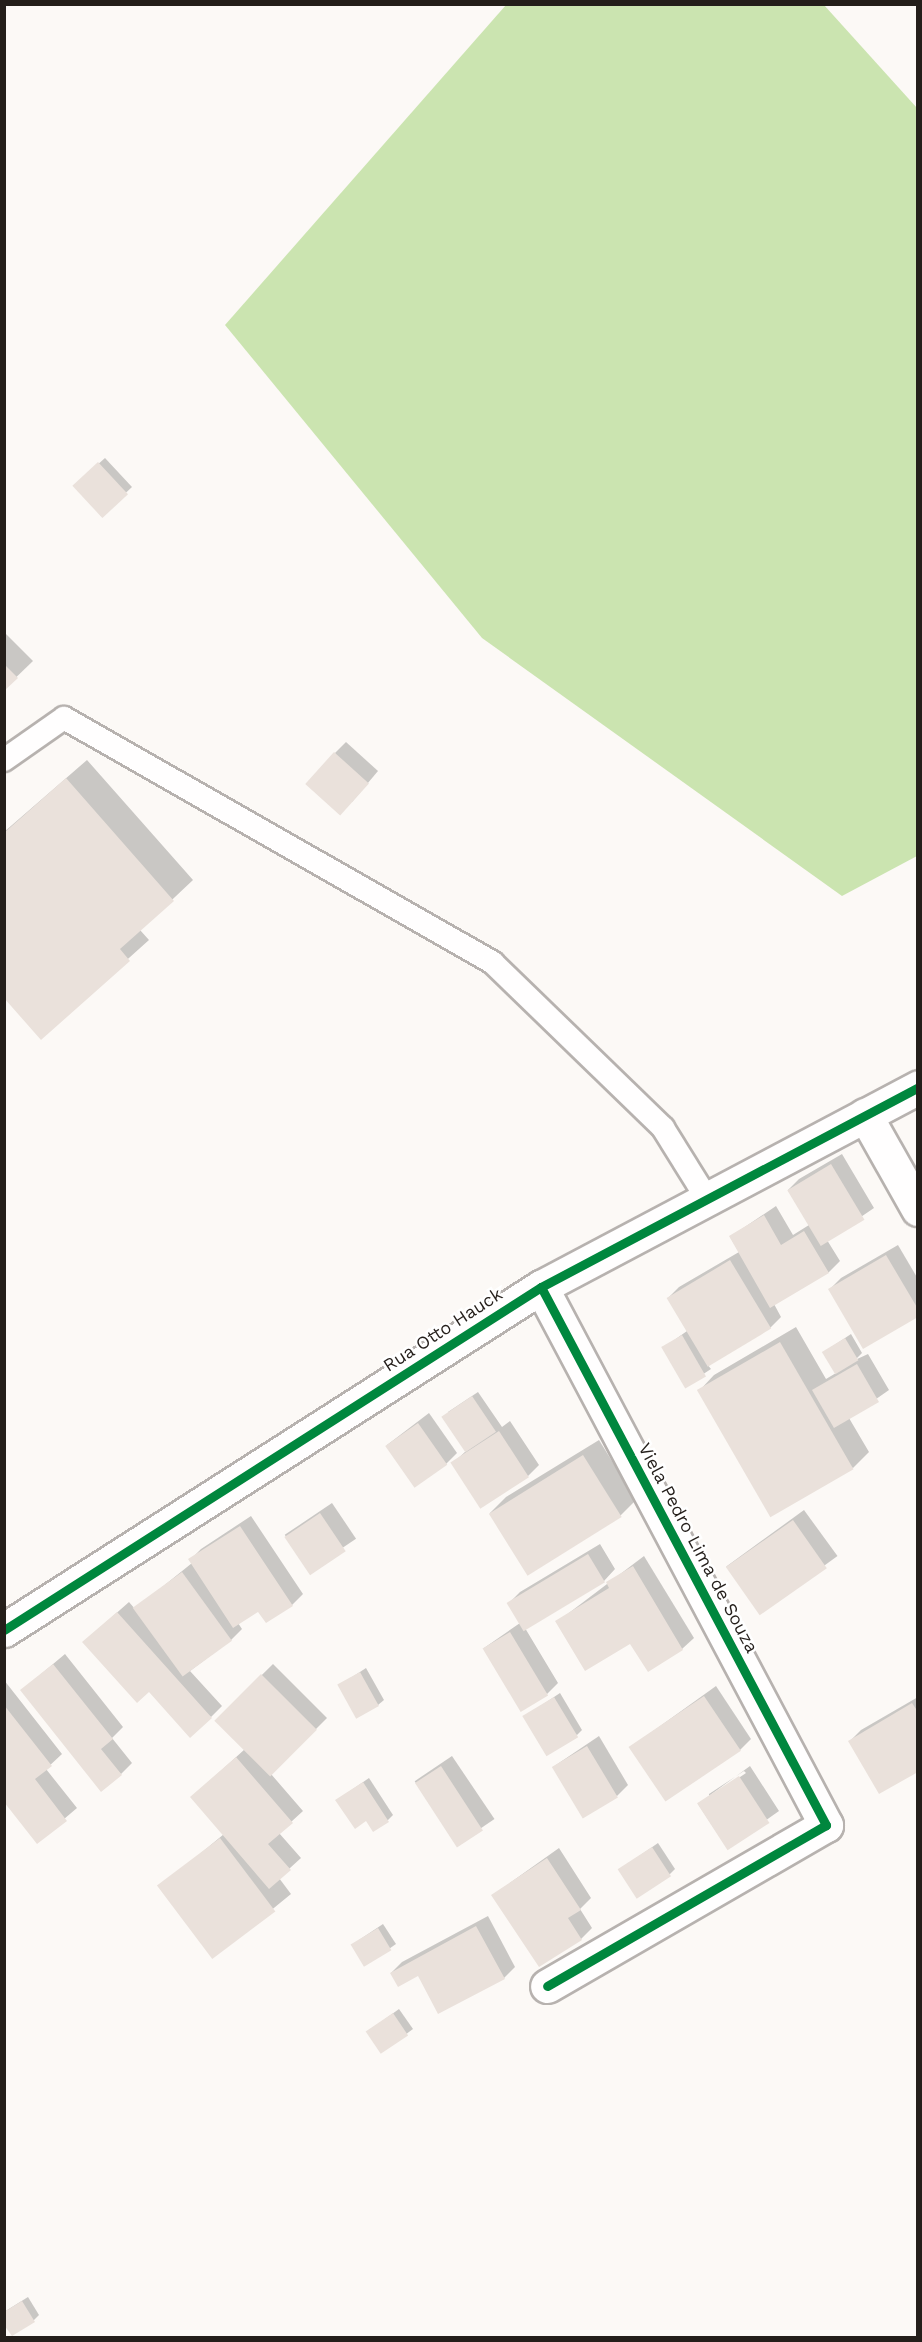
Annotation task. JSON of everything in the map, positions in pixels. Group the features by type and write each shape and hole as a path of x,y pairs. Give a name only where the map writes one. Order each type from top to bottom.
{"street":[{"name":"Rua Otto Hauck","path":"4,1630 541,1287 706,1197 918,1087"},
{"path":"865,1115 918,1209"},
{"name":"Viela Pedro Lima de Souza","path":"541,1287 826,1825 547,1986"}],"lane":[{"path":"4,760 64,718 493,963 663,1128 706,1197"}],"green space":[{"path":"506,5 824,5 917,108 917,856 842,896 482,638 225,325"}],"building":[{"path":"98,462 128,494 102,518 72,486"},
{"path":"4,664 18,678 4,691"},
{"path":"334,752 369,783 340,815 305,784"},
{"path":"66,778 174,901 120,949 130,961 41,1040 4,998 4,833"},
{"path":"831,1164 864,1220 821,1246 787,1190"},
{"path":"764,1215 781,1245 804,1231 829,1273 770,1308 729,1236"},
{"path":"886,1255 918,1309 918,1317 863,1349 828,1289"},
{"path":"730,1260 771,1329 708,1367 667,1298"},
{"path":"682,1335 706,1377 685,1389 661,1347"},
{"path":"845,1338 858,1360 835,1374 822,1352"},
{"path":"780,1342 854,1469 770,1517 697,1390"},
{"path":"857,1364 879,1402 834,1428 812,1390"},
{"path":"472,1396 496,1432 465,1452 441,1417"},
{"path":"418,1423 447,1465 414,1488 385,1446"},
{"path":"499,1431 529,1477 480,1509 450,1463"},
{"path":"583,1455 622,1517 528,1576 489,1514"},
{"path":"320,1513 346,1551 310,1575 284,1537"},
{"path":"793,1520 827,1568 760,1615 726,1567"},
{"path":"240,1526 293,1606 266,1623 258,1612 233,1628 188,1559"},
{"path":"588,1554 605,1582 524,1631 507,1603"},
{"path":"633,1566 683,1650 648,1672 630,1644 585,1671 555,1621 609,1588 606,1582"},
{"path":"182,1572 232,1641 183,1677 133,1608"},
{"path":"117,1612 212,1718 190,1738 149,1692 137,1703 82,1642"},
{"path":"510,1632 548,1695 521,1712 483,1648"},
{"path":"53,1664 113,1739 101,1749 122,1775 101,1792 20,1690"},
{"path":"360,1672 379,1706 356,1719 337,1685"},
{"path":"261,1674 317,1730 270,1777 214,1721"},
{"path":"704,1696 741,1751 665,1802 629,1747"},
{"path":"554,1697 578,1737 546,1756 522,1716"},
{"path":"912,1703 918,1712 918,1772 879,1794 848,1741"},
{"path":"4,1705 52,1766 35,1779 67,1821 37,1844 4,1802"},
{"path":"587,1746 618,1797 583,1819 552,1767"},
{"path":"236,1757 293,1823 268,1844 291,1870 269,1889 190,1797"},
{"path":"441,1766 483,1831 457,1847 415,1783"},
{"path":"739,1776 769,1823 728,1850 697,1803"},
{"path":"363,1782 389,1822 373,1832 366,1821 355,1829 335,1800"},
{"path":"220,1838 275,1911 212,1959 157,1886"},
{"path":"652,1847 671,1876 637,1899 618,1869"},
{"path":"547,1858 581,1910 568,1918 582,1940 539,1967 491,1895"},
{"path":"476,1926 505,1979 438,2014 418,1976 398,1987 390,1973"},
{"path":"378,1928 391,1950 364,1967 351,1944"},
{"path":"393,2013 408,2035 381,2054 366,2031"},
{"path":"22,2301 35,2322 12,2336 4,2325 4,2312"}],"cycle path":[{"path":"4,1630 541,1287 918,1087"},
{"path":"541,1287 826,1825 547,1986"}]}
